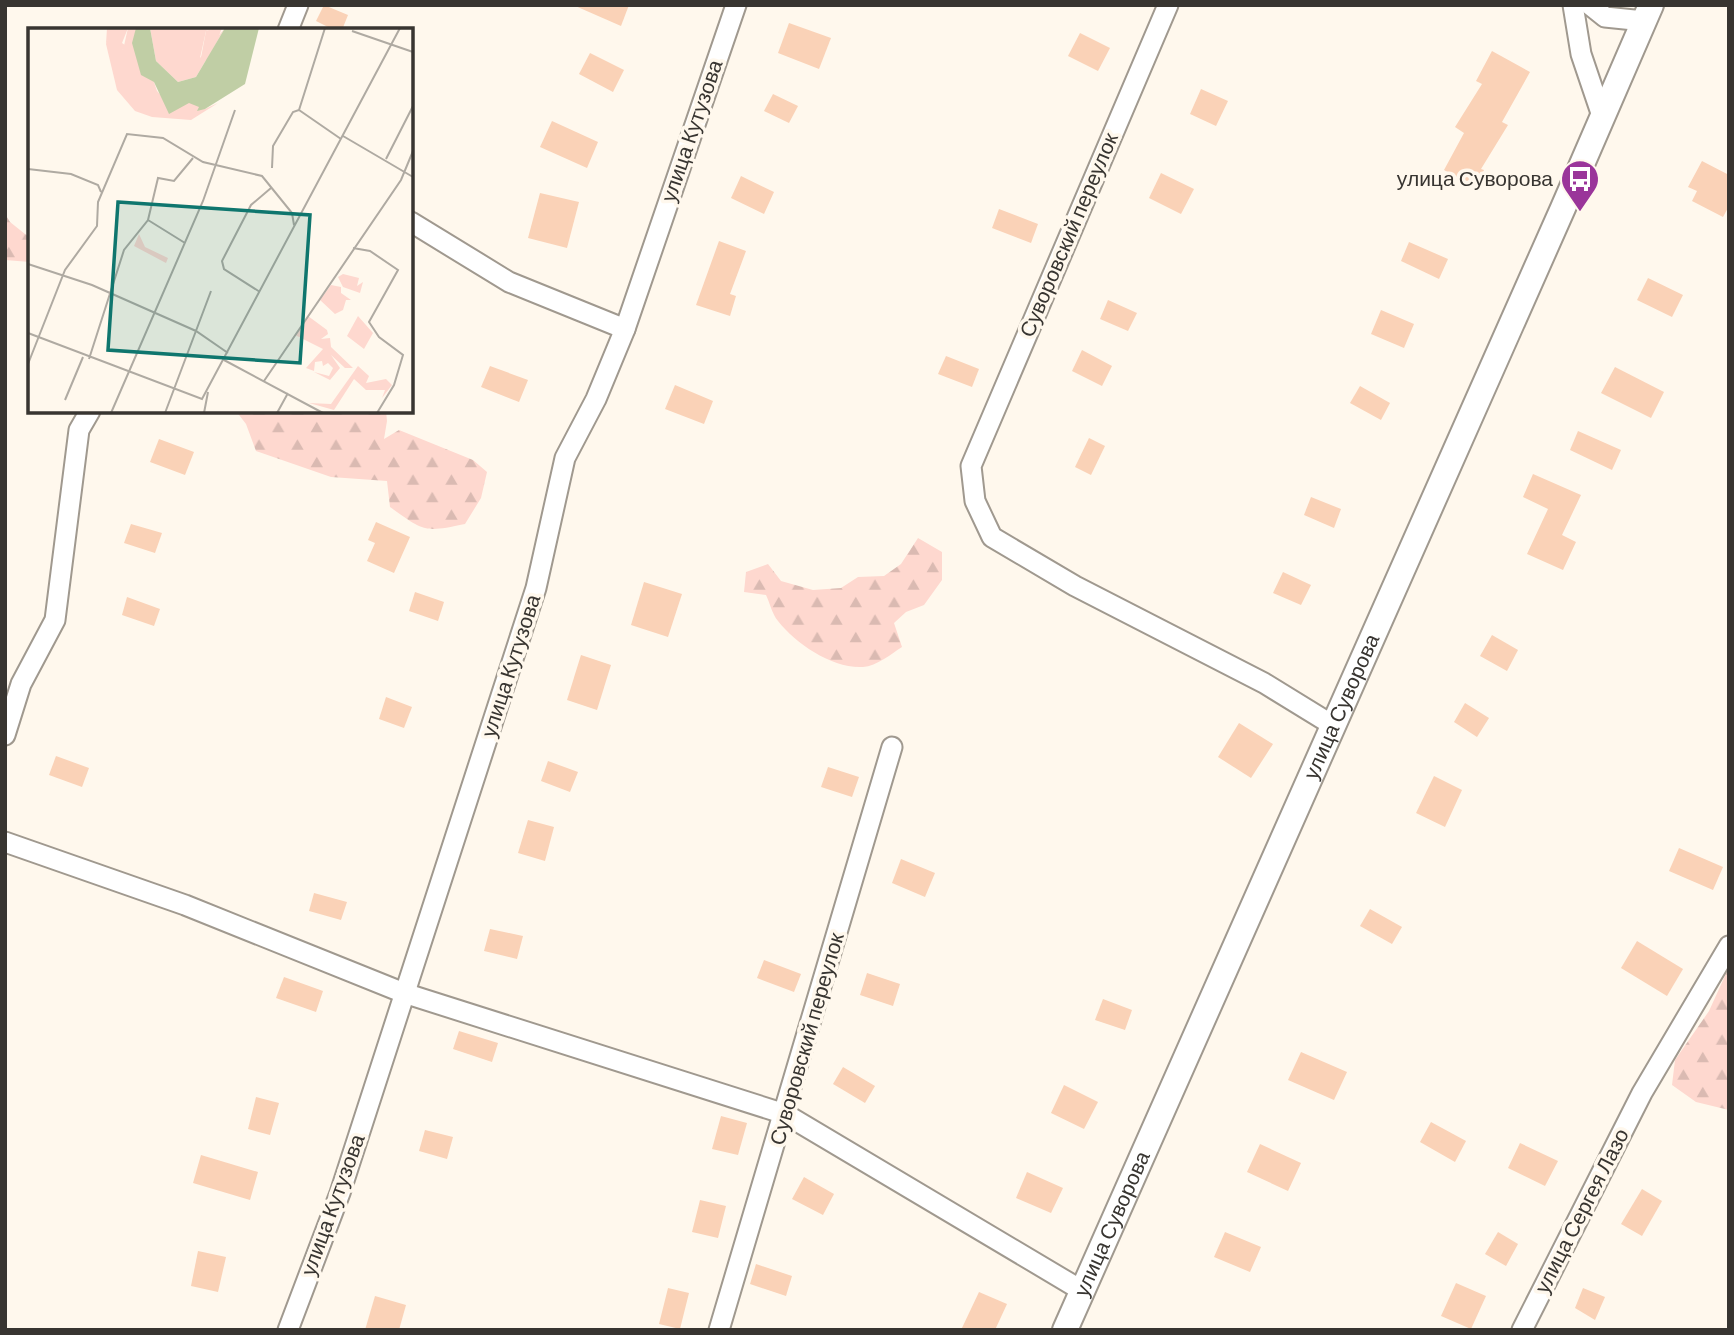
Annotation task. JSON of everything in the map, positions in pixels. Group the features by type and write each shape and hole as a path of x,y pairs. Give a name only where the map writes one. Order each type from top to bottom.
{"street":[{"path":"289,28 298,5"},
{"name":"улица Кутузова","path":"288,1330 340,1193 536,588 565,458 596,399 625,329 736,5"},
{"name":"Суворовский переулок","path":"1168,5 971,466 975,501 992,537 1075,586 1264,683 1334,726"},
{"path":"1573,5 1581,54 1602,116"},
{"path":"1590,5 1605,17 1647,13"},
{"name":"улица Суворова","path":"1065,1330 1647,13"},
{"path":"413,223 509,282 625,329"},
{"path":"5,735 21,684 55,620 79,430 89,413"},
{"name":"Суворовский переулок","path":"719,1330 892,747"},
{"path":"5,842 185,905 404,993 785,1114 1082,1290"},
{"name":"улица Сергея Лазо","path":"1522,1330 1643,1093 1729,946"}],"green space":[{"path":"5,214 10,222 28,236 28,262 5,260"},
{"path":"238,413 386,413 384,439 399,430 473,460 487,472 481,498 465,524 440,529 424,528 390,507 387,481 331,477 256,451 246,424"},
{"path":"918,538 942,552 942,580 924,605 906,612 894,623 902,647 868,666 851,667 816,653 778,621 766,595 744,592 746,572 768,564 781,581 813,590 841,588 858,577 884,576 901,564"},
{"path":"1729,967 1729,1110 1696,1102 1672,1085 1675,1060 1709,1011"}],"building":[{"path":"324,5 348,15 343,28 330,28 316,21"},
{"path":"573,5 629,5 621,26"},
{"path":"789,23 831,38 819,69 778,53"},
{"path":"1080,33 1110,48 1098,71 1068,56"},
{"path":"1492,51 1530,72 1502,122 1508,125 1481,169 1484,170 1475,187 1444,170 1464,133 1455,127 1482,84 1476,81"},
{"path":"590,53 624,70 613,92 579,74"},
{"path":"1201,89 1228,101 1216,126 1190,114"},
{"path":"773,94 798,106 789,123 764,111"},
{"path":"552,121 598,142 587,168 540,147"},
{"path":"1702,161 1729,175 1729,206 1723,217 1692,201 1697,191 1688,187"},
{"path":"1161,173 1194,189 1181,214 1149,198"},
{"path":"741,176 774,192 764,214 731,198"},
{"path":"540,193 579,202 567,248 528,238"},
{"path":"999,209 1038,224 1031,243 992,228"},
{"path":"719,241 746,251 730,294 736,296 730,316 696,305"},
{"path":"1409,242 1448,259 1439,279 1401,261"},
{"path":"1648,278 1683,295 1672,317 1637,300"},
{"path":"1108,300 1137,313 1128,331 1100,319"},
{"path":"1381,310 1414,324 1404,348 1371,334"},
{"path":"1082,350 1112,366 1102,386 1072,371"},
{"path":"946,356 979,369 972,387 938,374"},
{"path":"490,366 528,380 519,402 481,387"},
{"path":"1615,367 1664,392 1651,418 1601,393"},
{"path":"675,385 713,401 704,424 665,409"},
{"path":"1360,386 1390,403 1381,420 1350,403"},
{"path":"1578,431 1621,450 1612,470 1570,450"},
{"path":"1089,438 1105,446 1091,475 1075,467"},
{"path":"159,439 194,452 185,475 150,462"},
{"path":"1533,474 1581,495 1562,535 1576,542 1563,570 1527,554 1548,509 1523,497"},
{"path":"1311,497 1341,509 1334,528 1304,515"},
{"path":"376,522 410,537 394,573 367,561 375,543 368,540"},
{"path":"131,524 162,533 155,553 124,543"},
{"path":"1283,572 1311,585 1301,605 1273,593"},
{"path":"644,582 682,594 668,637 631,625"},
{"path":"415,592 444,602 438,621 409,611"},
{"path":"127,597 160,609 154,626 122,615"},
{"path":"1492,635 1518,650 1507,671 1480,656"},
{"path":"581,655 611,665 597,710 567,700"},
{"path":"386,697 412,707 404,728 379,719"},
{"path":"1465,703 1489,718 1477,737 1454,722"},
{"path":"1239,723 1273,744 1251,778 1218,757"},
{"path":"56,756 89,768 82,787 49,775"},
{"path":"548,761 578,772 570,792 541,781"},
{"path":"828,767 859,777 852,797 821,787"},
{"path":"1434,776 1462,790 1445,827 1416,813"},
{"path":"528,820 554,827 545,861 518,853"},
{"path":"1679,848 1723,867 1713,890 1669,871"},
{"path":"901,859 935,873 925,897 892,883"},
{"path":"314,893 347,902 341,920 309,911"},
{"path":"1370,909 1402,927 1392,944 1360,926"},
{"path":"490,929 523,936 517,959 484,951"},
{"path":"1637,941 1683,969 1667,996 1621,968"},
{"path":"764,960 801,974 794,992 757,978"},
{"path":"867,973 900,984 893,1006 860,995"},
{"path":"284,977 323,991 316,1012 276,998"},
{"path":"1103,999 1132,1010 1125,1030 1095,1020"},
{"path":"459,1031 498,1043 492,1062 453,1049"},
{"path":"1301,1052 1347,1072 1334,1100 1288,1080"},
{"path":"843,1067 875,1086 865,1103 833,1084"},
{"path":"1064,1085 1098,1102 1084,1129 1051,1113"},
{"path":"256,1097 279,1103 270,1135 248,1129"},
{"path":"721,1116 747,1123 738,1155 712,1149"},
{"path":"1431,1122 1466,1141 1455,1162 1420,1142"},
{"path":"425,1130 453,1137 447,1159 419,1151"},
{"path":"1520,1143 1558,1161 1545,1186 1508,1168"},
{"path":"1260,1144 1301,1163 1288,1191 1247,1172"},
{"path":"201,1155 258,1172 250,1200 193,1183"},
{"path":"1027,1172 1063,1188 1051,1213 1016,1198"},
{"path":"804,1177 834,1194 823,1215 792,1199"},
{"path":"1642,1189 1662,1201 1642,1236 1621,1224"},
{"path":"700,1200 726,1206 718,1238 692,1232"},
{"path":"1225,1232 1261,1247 1250,1272 1214,1257"},
{"path":"1498,1232 1518,1244 1506,1266 1485,1254"},
{"path":"198,1251 226,1257 218,1292 191,1286"},
{"path":"756,1264 792,1276 786,1296 750,1284"},
{"path":"1456,1283 1486,1296 1471,1329 1441,1316"},
{"path":"668,1288 689,1293 680,1329 659,1324"},
{"path":"1583,1288 1605,1297 1595,1320 1575,1308"},
{"path":"979,1292 1007,1304 995,1330 961,1330"},
{"path":"375,1296 406,1305 399,1330 365,1330"}],"place":[{"name":"улица Суворова","path":"1580,213"}]}
